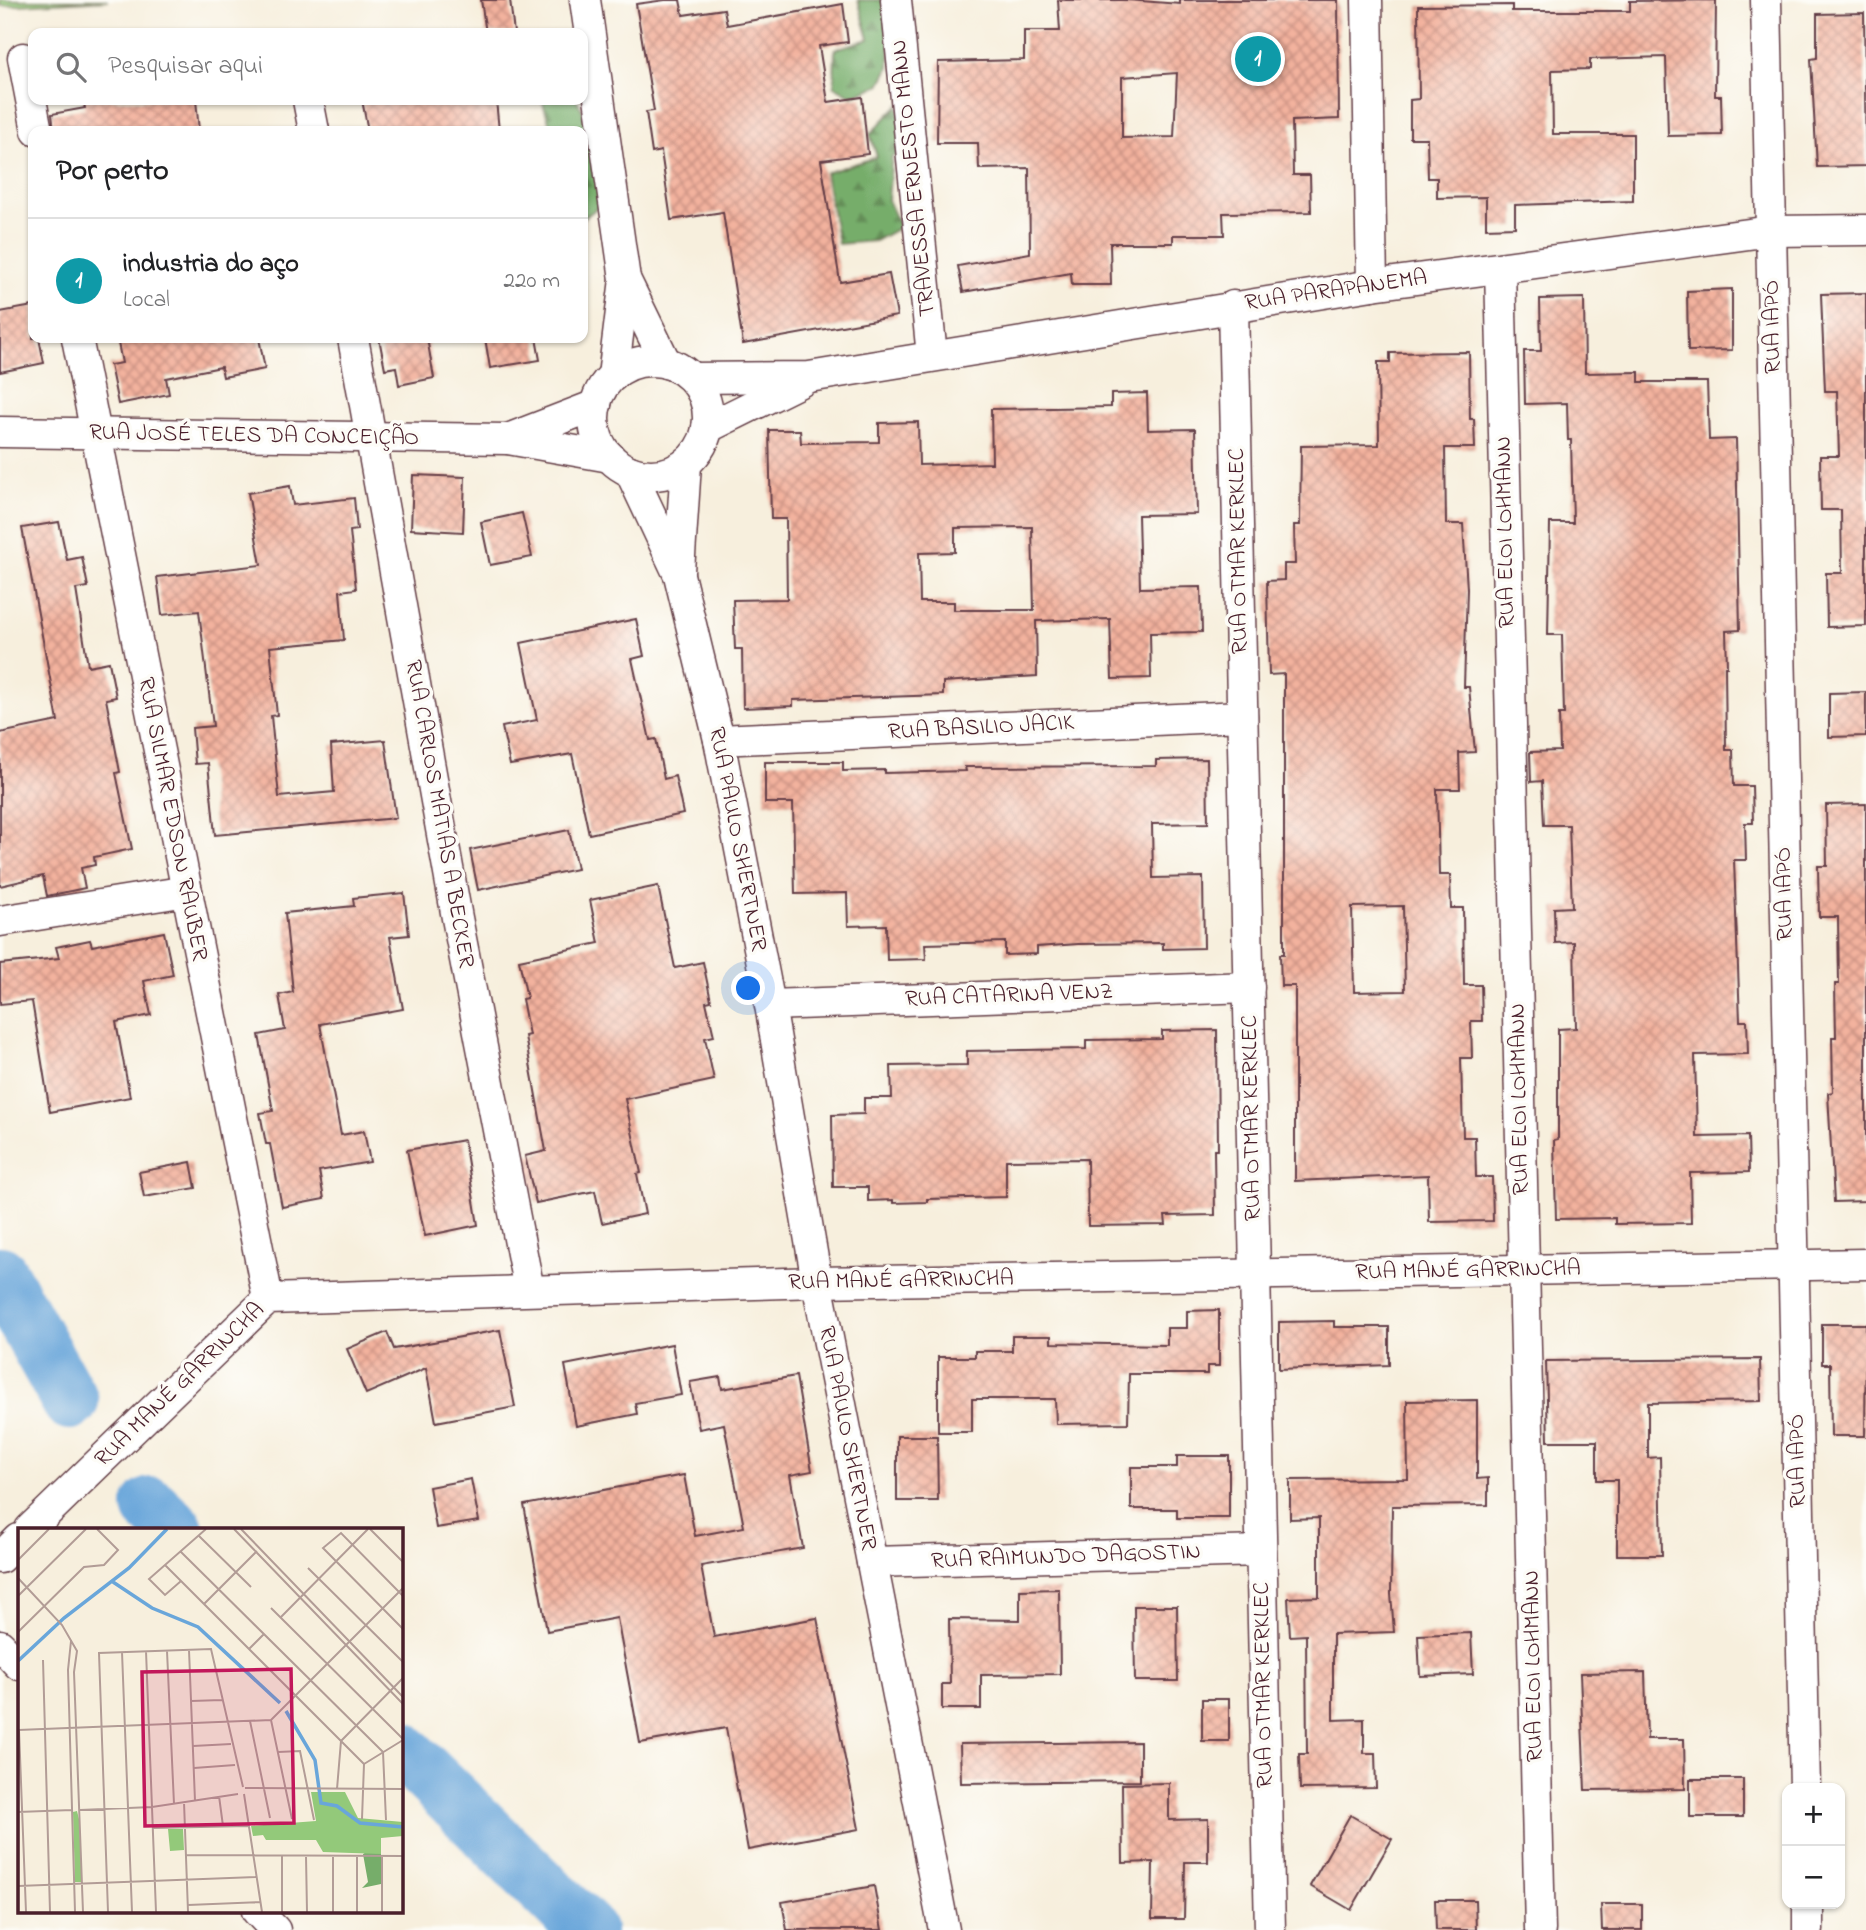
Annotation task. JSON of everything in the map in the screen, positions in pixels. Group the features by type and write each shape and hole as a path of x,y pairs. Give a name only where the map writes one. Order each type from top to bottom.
{"street":[{"path":"585,0 625,279 613,376"},
{"name":"TRAVESSA ERNESTO MANN","path":"896,0 932,356"},
{"path":"1367,0 1372,285"},
{"name":"RUA IAPÓ","path":"1766,0 1805,1783"},
{"path":"23,58 28,84"},
{"path":"32,105 36,126"},
{"path":"309,105 313,126"},
{"name":"RUA PARAPANEMA","path":"692,378 809,377 1372,285 1771,231 1866,230"},
{"name":"RUA ELOI LOHMANN","path":"1500,268 1540,1930"},
{"path":"625,279 666,363"},
{"name":"RUA OTMAR KERKLEC","path":"1233,306 1270,1930"},
{"name":"RUA SILMAR EDSON RAUBER","path":"78,343 268,1299"},
{"name":"RUA CARLOS MATIAS A BECKER","path":"354,343 457,918 529,1290"},
{"path":"648,361 666,363 692,378 703,393 708,410 707,428 700,448 686,464 659,474 620,464 599,441 595,423 596,405 600,394 613,376 629,366 648,361"},
{"name":"RUA PARAPANEMA","path":"707,428 809,377"},
{"name":"RUA JOSÉ TELES DA CONCEIÇÃO","path":"508,439 596,405"},
{"name":"RUA JOSÉ TELES DA CONCEIÇÃO","path":"0,432 508,439 620,464"},
{"name":"RUA PAULO SHERTNER","path":"620,464 679,575 719,740 817,1282 944,1930"},
{"name":"RUA PAULO SHERTNER","path":"679,575 686,464"},
{"name":"RUA BASILIO JACIK","path":"719,740 1242,716"},
{"path":"0,921 187,891"},
{"name":"RUA CATARINA VENZ","path":"769,1005 1249,988"},
{"name":"RUA MANÉ GARRINCHA","path":"31,1528 268,1299 817,1282 1866,1264"},
{"path":"0,1558 18,1540"},
{"name":"RUA RAIMUNDO DAGOSTIN","path":"872,1562 1261,1551"},
{"path":"0,1645 18,1664"},
{"path":"1808,1909 1808,1930"},
{"path":"258,1912 275,1930"}],"green space":[{"path":"0,0 108,0 0,6"},
{"path":"858,0 892,0 889,68 880,85 852,96 834,86 835,49 869,39"},
{"path":"544,105 580,105 600,145 603,203 588,215 588,126 550,126"},
{"path":"898,105 910,154 892,156 888,200 900,227 875,241 838,244 825,173 877,157 870,134"}],"building":[{"path":"481,0 510,0 513,28 485,28"},
{"path":"680,0 683,15 724,9 727,25 843,4 848,42 819,46 828,102 862,97 868,154 821,160 840,282 889,274 897,316 743,344 723,212 671,220 661,151 652,153 646,112 654,111 636,4"},
{"path":"1058,0 1127,0 1180,4 1180,0 1338,0 1339,119 1292,121 1293,175 1310,175 1311,212 1223,213 1224,235 1173,235 1173,243 1110,243 1111,285 1072,285 1071,273 963,292 958,266 1030,253 1029,168 979,169 978,143 937,143 938,62 1024,60 1024,31 1060,31","holes":["1177,73 1174,137 1122,138 1122,77"]},
{"path":"1716,0 1715,96 1721,96 1722,135 1668,136 1666,57 1590,59 1590,69 1552,70 1553,134 1633,134 1633,201 1515,205 1515,227 1486,228 1486,197 1437,198 1437,178 1428,178 1427,138 1410,138 1410,100 1419,99 1418,6 1512,5 1512,11 1630,11 1630,1"},
{"path":"1864,13 1866,166 1817,167 1811,59 1817,58 1817,14"},
{"path":"84,105 196,105 199,126 53,126 52,114 85,108"},
{"path":"363,105 496,105 499,126 367,126"},
{"path":"1732,289 1732,350 1688,351 1687,291"},
{"path":"1866,293 1866,626 1827,627 1826,573 1842,573 1841,510 1821,510 1820,456 1839,456 1837,391 1825,391 1821,294"},
{"path":"1584,298 1585,373 1639,372 1639,382 1707,382 1709,440 1736,439 1740,630 1726,631 1726,750 1733,750 1734,786 1752,786 1753,823 1745,823 1746,860 1734,860 1740,1021 1747,1021 1748,1054 1695,1055 1697,1137 1748,1136 1749,1172 1690,1173 1691,1223 1615,1224 1615,1218 1556,1219 1554,1140 1558,1139 1558,1029 1576,1028 1574,942 1555,943 1554,908 1572,907 1569,825 1544,825 1542,781 1531,782 1530,752 1560,751 1559,714 1564,714 1562,635 1548,635 1550,523 1573,523 1571,440 1568,440 1567,403 1525,404 1524,351 1541,351 1540,299"},
{"path":"28,307 28,343 40,343 44,363 0,372 0,312"},
{"path":"118,343 260,343 265,369 223,377 221,367 166,378 169,394 118,404 110,365 122,363"},
{"path":"380,343 428,343 434,378 399,385 396,367 385,369"},
{"path":"486,343 537,343 540,360 490,368"},
{"path":"1469,352 1470,419 1474,419 1475,448 1445,448 1446,524 1463,524 1467,589 1464,687 1469,687 1475,752 1459,753 1460,789 1437,789 1439,875 1450,875 1451,908 1463,908 1464,985 1481,985 1482,1021 1471,1021 1472,1058 1461,1058 1463,1137 1475,1137 1476,1177 1492,1177 1493,1221 1429,1222 1428,1175 1295,1181 1295,986 1281,986 1280,954 1284,954 1284,674 1269,675 1267,581 1284,580 1284,564 1295,564 1294,525 1300,525 1301,446 1379,445 1378,362 1390,362 1390,353","holes":["1403,906 1405,991 1354,992 1352,907"]},
{"path":"1147,393 1148,430 1195,429 1197,514 1138,515 1140,588 1201,587 1202,632 1150,633 1151,678 1112,679 1110,619 1036,621 1037,676 943,682 943,695 793,700 793,706 743,708 742,649 735,649 733,600 787,599 786,519 771,519 769,430 800,430 801,443 879,442 879,423 918,422 919,465 992,463 991,409 1111,407 1111,394","holes":["1032,527 1034,610 954,610 954,602 920,602 919,553 955,552 955,528"]},
{"path":"413,475 465,477 463,532 411,529"},
{"path":"290,486 293,505 354,498 357,530 350,531 356,589 340,591 344,640 270,647 277,715 271,716 279,797 334,792 331,745 385,740 396,818 215,835 208,763 195,764 192,728 213,726 199,611 162,615 157,577 261,565 248,493"},
{"path":"522,513 532,557 490,565 481,522"},
{"path":"59,522 67,560 82,557 88,587 76,589 88,666 109,662 116,697 106,699 120,772 116,773 132,849 94,857 95,865 81,868 85,888 47,896 43,876 0,886 0,733 58,721 22,528"},
{"path":"636,619 644,656 632,659 650,740 656,739 664,779 675,776 683,814 589,834 572,754 510,765 502,727 537,720 521,643"},
{"path":"1866,692 1866,736 1829,737 1829,693"},
{"path":"1207,759 1208,823 1152,824 1153,878 1203,877 1204,948 1163,949 1163,943 1078,944 1037,947 1037,954 1005,955 1005,942 925,944 926,959 887,960 886,925 848,926 847,893 795,894 793,803 765,803 765,762 843,762 843,771 885,770 885,773 966,771 965,767 1156,766 1156,760"},
{"path":"1866,804 1866,1201 1834,1202 1828,1093 1833,1092 1832,1037 1836,1037 1835,984 1839,984 1838,917 1819,917 1818,866 1827,866 1826,805"},
{"path":"569,830 577,869 478,890 470,850"},
{"path":"658,886 675,968 703,962 711,1001 706,1002 714,1036 705,1038 714,1080 625,1099 641,1173 637,1174 645,1214 602,1223 595,1191 536,1203 525,1156 546,1151 525,1036 529,1035 522,999 527,998 519,960 599,943 590,900"},
{"path":"404,893 409,935 390,937 403,1009 320,1024 341,1135 364,1131 370,1162 319,1171 324,1199 282,1207 270,1144 266,1144 260,1113 273,1111 259,1035 285,1030 279,995 293,992 285,913 354,906 353,898"},
{"path":"164,932 173,975 144,981 151,1015 116,1022 130,1097 50,1112 32,1001 0,1004 0,964 59,958 56,947 90,940 92,946"},
{"path":"1217,1030 1218,1150 1214,1150 1215,1215 1165,1216 1166,1225 1088,1226 1087,1159 1006,1160 1006,1197 927,1199 927,1202 893,1203 893,1200 868,1201 868,1187 833,1187 832,1115 864,1114 864,1098 892,1098 891,1066 967,1065 967,1051 1086,1049 1086,1040 1162,1039 1162,1031"},
{"path":"464,1140 478,1225 425,1236 407,1150"},
{"path":"191,1162 196,1188 144,1197 139,1172"},
{"path":"1219,1310 1219,1366 1207,1366 1207,1374 1129,1374 1128,1423 1056,1424 1055,1399 972,1399 972,1432 938,1432 938,1357 975,1357 975,1351 1012,1351 1012,1336 1051,1336 1051,1343 1167,1345 1167,1328 1187,1328 1187,1311"},
{"path":"1334,1321 1334,1327 1389,1327 1389,1365 1279,1369 1279,1322"},
{"path":"1822,1324 1866,1324 1865,1436 1831,1436 1830,1364 1822,1364"},
{"path":"500,1330 515,1407 436,1422 426,1368 366,1394 347,1349 387,1332 394,1349"},
{"path":"672,1344 681,1395 635,1403 637,1414 576,1426 565,1365"},
{"path":"1760,1359 1761,1401 1648,1403 1648,1458 1660,1457 1662,1555 1617,1555 1617,1480 1597,1480 1597,1441 1548,1441 1546,1361"},
{"path":"796,1376 812,1471 790,1475 803,1548 701,1566 714,1637 817,1618 859,1829 748,1850 726,1728 640,1743 617,1618 547,1631 524,1505 684,1475 695,1536 744,1527 724,1424 699,1429 690,1382 720,1377 722,1389"},
{"path":"1477,1400 1477,1479 1488,1478 1488,1505 1392,1506 1391,1594 1394,1632 1333,1634 1333,1720 1364,1719 1364,1753 1375,1753 1376,1788 1300,1789 1299,1754 1307,1754 1306,1635 1290,1636 1288,1598 1319,1597 1319,1518 1290,1519 1290,1480 1408,1479 1407,1401"},
{"path":"897,1436 937,1436 938,1501 897,1501"},
{"path":"1177,1456 1229,1456 1229,1518 1177,1518 1177,1509 1131,1509 1131,1467 1177,1467"},
{"path":"471,1479 479,1521 436,1528 429,1487"},
{"path":"1059,1589 1060,1674 981,1675 981,1709 942,1709 942,1684 950,1684 949,1619 1020,1620 1020,1590"},
{"path":"1134,1606 1177,1606 1178,1681 1135,1681"},
{"path":"1471,1633 1473,1674 1420,1676 1418,1635"},
{"path":"1645,1672 1647,1739 1684,1739 1685,1789 1585,1790 1580,1673"},
{"path":"1202,1699 1229,1699 1229,1741 1202,1741"},
{"path":"1140,1742 1140,1781 961,1783 960,1744"},
{"path":"1690,1779 1743,1779 1743,1817 1690,1817"},
{"path":"1169,1783 1169,1820 1208,1819 1208,1862 1185,1862 1184,1919 1152,1919 1153,1862 1123,1863 1122,1784"},
{"path":"1350,1815 1392,1839 1351,1910 1310,1886"},
{"path":"874,1886 882,1930 787,1930 782,1902"},
{"path":"1435,1900 1475,1900 1476,1930 1436,1930"},
{"path":"1601,1904 1642,1904 1642,1930 1602,1930"}],"waterway":[{"path":"0,1275 70,1401"},
{"path":"151,1506 174,1528"},
{"path":"402,1750 587,1930"}],"place":[{"name":"industria do aço","path":"1258,59"}]}
